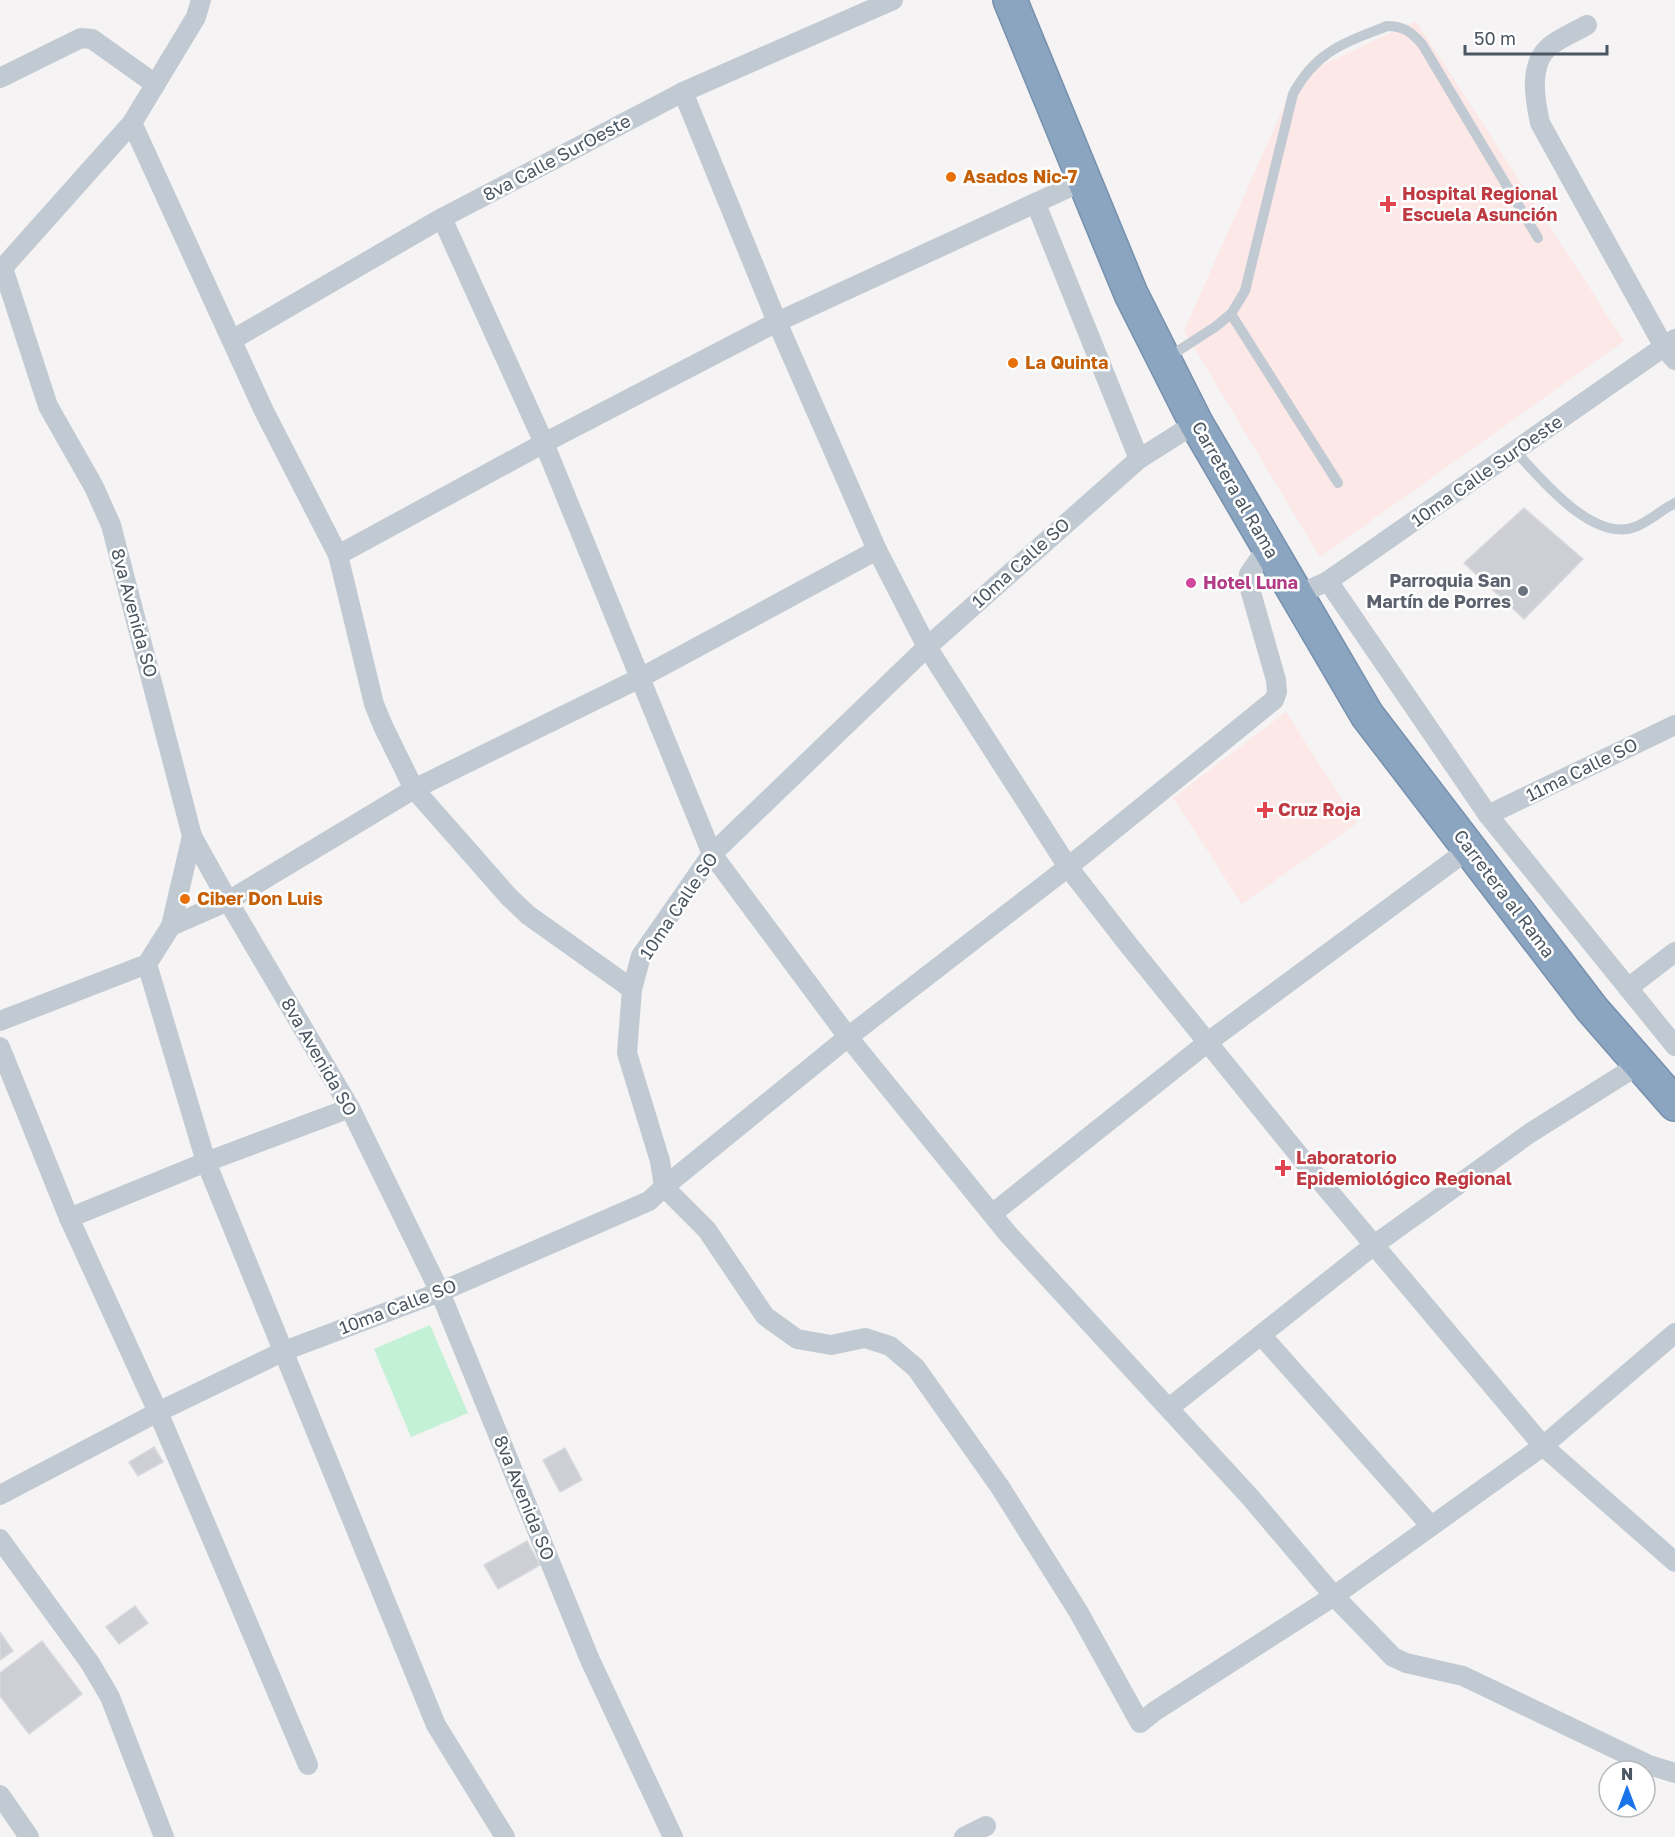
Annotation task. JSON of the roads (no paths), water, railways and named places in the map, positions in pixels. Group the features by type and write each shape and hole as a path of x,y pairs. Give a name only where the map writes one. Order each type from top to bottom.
{"highway":[{"name":"Carretera al Rama","path":"1010,0 1131,294 1196,423 1367,716 1592,1009 1675,1104"}],"street":[{"path":"2,269 132,123 196,17 201,0"},
{"name":"8va Calle SurOeste","path":"232,340 442,218 683,92 893,0"},
{"path":"1587,25 1548,47 1538,66 1534,91 1540,123 1672,349"},
{"path":"0,78 81,38 92,39 155,84"},
{"path":"683,92 777,322 876,550 927,648 1068,867 1374,1245 1543,1446 1675,1562"},
{"path":"132,123 264,411 338,555 374,704 382,726 414,789 519,908 632,989"},
{"path":"338,555 544,443 777,322 1083,181"},
{"path":"1036,204 1138,459"},
{"path":"442,218 544,443 712,854 848,1037 1016,1243 1250,1497 1334,1596 1393,1657 1406,1663 1463,1676 1649,1765 1675,1773"},
{"name":"8va Avenida SO","path":"2,269 48,406 94,487 111,525 192,836 350,1108 440,1292 590,1660 673,1837"},
{"name":"10ma Calle SurOeste","path":"1296,596 1328,581 1516,452 1672,349"},
{"name":"10ma Calle SO","path":"0,1495 158,1412 284,1352 440,1292 649,1201 664,1187 660,1161 627,1053 632,989 641,956 712,854 927,648 1138,459 1196,423"},
{"path":"1268,546 1249,574 1248,582 1276,680 1277,692 1274,700 1068,867 848,1037 664,1187 707,1230 765,1316 781,1328 797,1339 831,1345 865,1338 890,1346 916,1368 1000,1487 1077,1611 1140,1723 1155,1711 1334,1596 1543,1446 1675,1333"},
{"path":"171,926 228,901 414,789 640,678 876,550"},
{"path":"1328,581 1488,815 1675,1046"},
{"name":"11ma Calle SO","path":"1488,815 1675,725"},
{"path":"0,1021 147,964 171,926 192,836"},
{"path":"992,1214 1208,1042 1469,849"},
{"path":"1628,988 1675,952"},
{"path":"147,964 206,1162 436,1725 505,1837"},
{"path":"0,1047 69,1218 158,1412 308,1765"},
{"path":"1168,1408 1374,1245 1530,1133 1640,1064"},
{"path":"69,1218 206,1162 350,1108"},
{"path":"1262,1335 1431,1526"},
{"path":"0,1539 90,1663 110,1697 164,1837"},
{"path":"0,1795 29,1837"},
{"path":"964,1837 986,1826"}],"lane":[{"path":"1164,360 1200,338 1231,314 1245,291 1293,94 1303,76 1325,54 1387,26 1398,26 1409,30 1422,44 1538,238"},
{"path":"1231,314 1338,483"},
{"path":"1516,452 1550,490 1577,512 1618,530 1635,527 1675,503"}],"place":[{"name":"Asados Nic-7","path":"951,177"},
{"name":"Hospital Regional Escuela Asunción","path":"1388,204"},
{"name":"La Quinta","path":"1013,363"},
{"name":"Hotel Luna","path":"1191,583"},
{"name":"Parroquia San Martín de Porres","path":"1523,591"},
{"name":"Cruz Roja","path":"1265,810"},
{"name":"Ciber Don Luis","path":"185,899"},
{"name":"Laboratorio Epidemiológico Regional","path":"1283,1168"}]}
